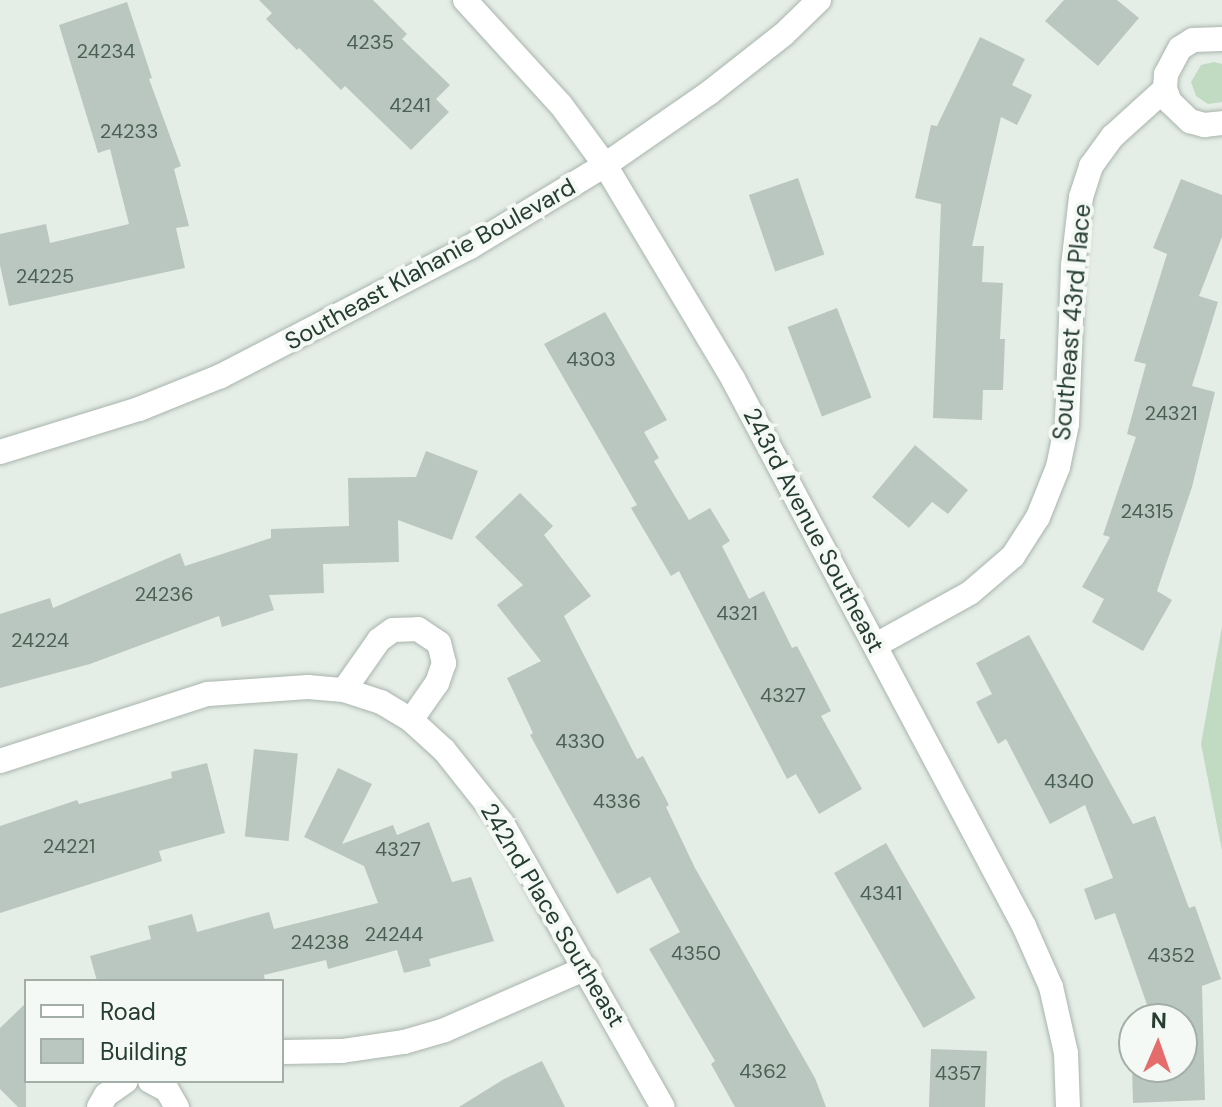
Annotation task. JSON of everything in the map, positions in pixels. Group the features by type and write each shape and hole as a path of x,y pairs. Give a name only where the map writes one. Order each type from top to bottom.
{"street":[{"name":"243rd Avenue Southeast","path":"465,0 561,105 605,165 733,379 1024,926 1051,987 1066,1053 1068,1107"},
{"name":"Southeast Klahanie Boulevard","path":"0,452 139,409 221,376 470,247 605,165 772,44 819,0"},
{"name":"Southeast 43rd Place","path":"876,645 970,593 1013,556 1038,517 1058,467 1067,424 1073,266 1081,197 1091,166 1113,136 1165,89 1166,74 1180,48 1193,40 1222,39"},
{"path":"1165,89 1170,102 1190,121 1204,125 1222,123"},
{"path":"0,761 208,694 263,688 344,690 366,654 393,630 418,629 439,643 444,663 437,683 411,720"},
{"name":"242nd Place Southeast","path":"344,690 381,702 411,720 444,750 502,823 663,1107"},
{"path":"284,1052 342,1051 404,1042 445,1030 586,968"},
{"path":"99,1107 106,1095 123,1083"},
{"path":"157,1083 167,1090 177,1107"}],"green space":[{"path":"1222,64 1222,102 1208,104 1196,96 1191,82 1201,65"},
{"path":"1222,626 1222,851 1201,744"}],"building":[{"path":"259,0 373,0 407,34 402,39 450,85 436,99 449,112 411,150 345,86 341,90 299,48 297,50 266,19 272,13"},
{"path":"1064,0 1117,0 1139,18 1098,66 1045,21"},
{"path":"127,2 152,78 149,79 181,166 174,169 189,226 176,228 185,268 9,306 0,265 0,234 46,224 50,243 129,224 110,149 98,153 59,25"},
{"path":"980,37 1025,59 1012,85 1032,95 1017,125 1001,117 972,246 984,246 982,282 1003,283 1000,339 1005,339 1003,390 983,390 982,420 933,418 941,204 915,198 931,125 937,126"},
{"path":"798,178 824,255 775,272 749,195"},
{"path":"1181,179 1222,195 1222,237 1199,296 1218,302 1192,386 1215,392 1192,487 1157,591 1172,600 1143,651 1092,622 1104,599 1082,587 1110,537 1103,535 1136,437 1127,434 1146,364 1134,361 1167,254 1153,248"},
{"path":"837,308 871,398 822,417 788,327"},
{"path":"605,312 667,420 644,432 659,458 654,461 689,520 710,508 730,541 722,546 749,599 764,591 792,648 797,646 831,711 821,716 862,789 819,814 796,774 787,779 679,571 671,576 631,508 637,505 544,344"},
{"path":"915,445 968,490 948,514 932,502 909,528 872,497"},
{"path":"426,451 478,471 452,540 398,520 399,562 323,564 324,593 269,595 274,610 222,627 219,616 90,664 0,688 0,614 50,598 53,608 180,553 185,566 271,538 271,529 349,526 348,478 416,477"},
{"path":"520,493 553,526 544,535 591,596 564,616 637,759 643,756 669,805 666,807 695,868 815,1078 826,1107 735,1107 711,1064 715,1061 649,949 680,932 650,877 617,894 530,735 533,733 507,678 541,661 497,605 523,585 475,537"},
{"path":"1029,635 1133,824 1155,816 1189,908 1195,906 1221,979 1202,986 1205,1100 1133,1103 1132,1083 1198,1083 1198,1003 1146,1003 1115,913 1095,920 1084,889 1113,878 1085,805 1050,824 1006,739 998,744 976,702 992,694 976,663"},
{"path":"254,749 298,754 289,841 245,837"},
{"path":"207,763 225,833 159,851 162,861 0,913 0,826 77,800 79,804 172,778 171,772"},
{"path":"338,768 372,784 342,844 393,825 397,835 429,822 452,882 471,877 494,941 429,959 431,966 404,973 397,950 328,969 326,960 264,975 265,979 96,979 90,956 151,939 148,926 192,914 197,932 269,912 274,929 378,903 364,866 304,837"},
{"path":"886,843 976,998 924,1028 834,873"},
{"path":"24,1005 26,1107 18,1107 0,1089 0,1028"},
{"path":"931,1049 987,1051 985,1107 929,1107"},
{"path":"542,1061 565,1107 459,1107 504,1079"}]}
